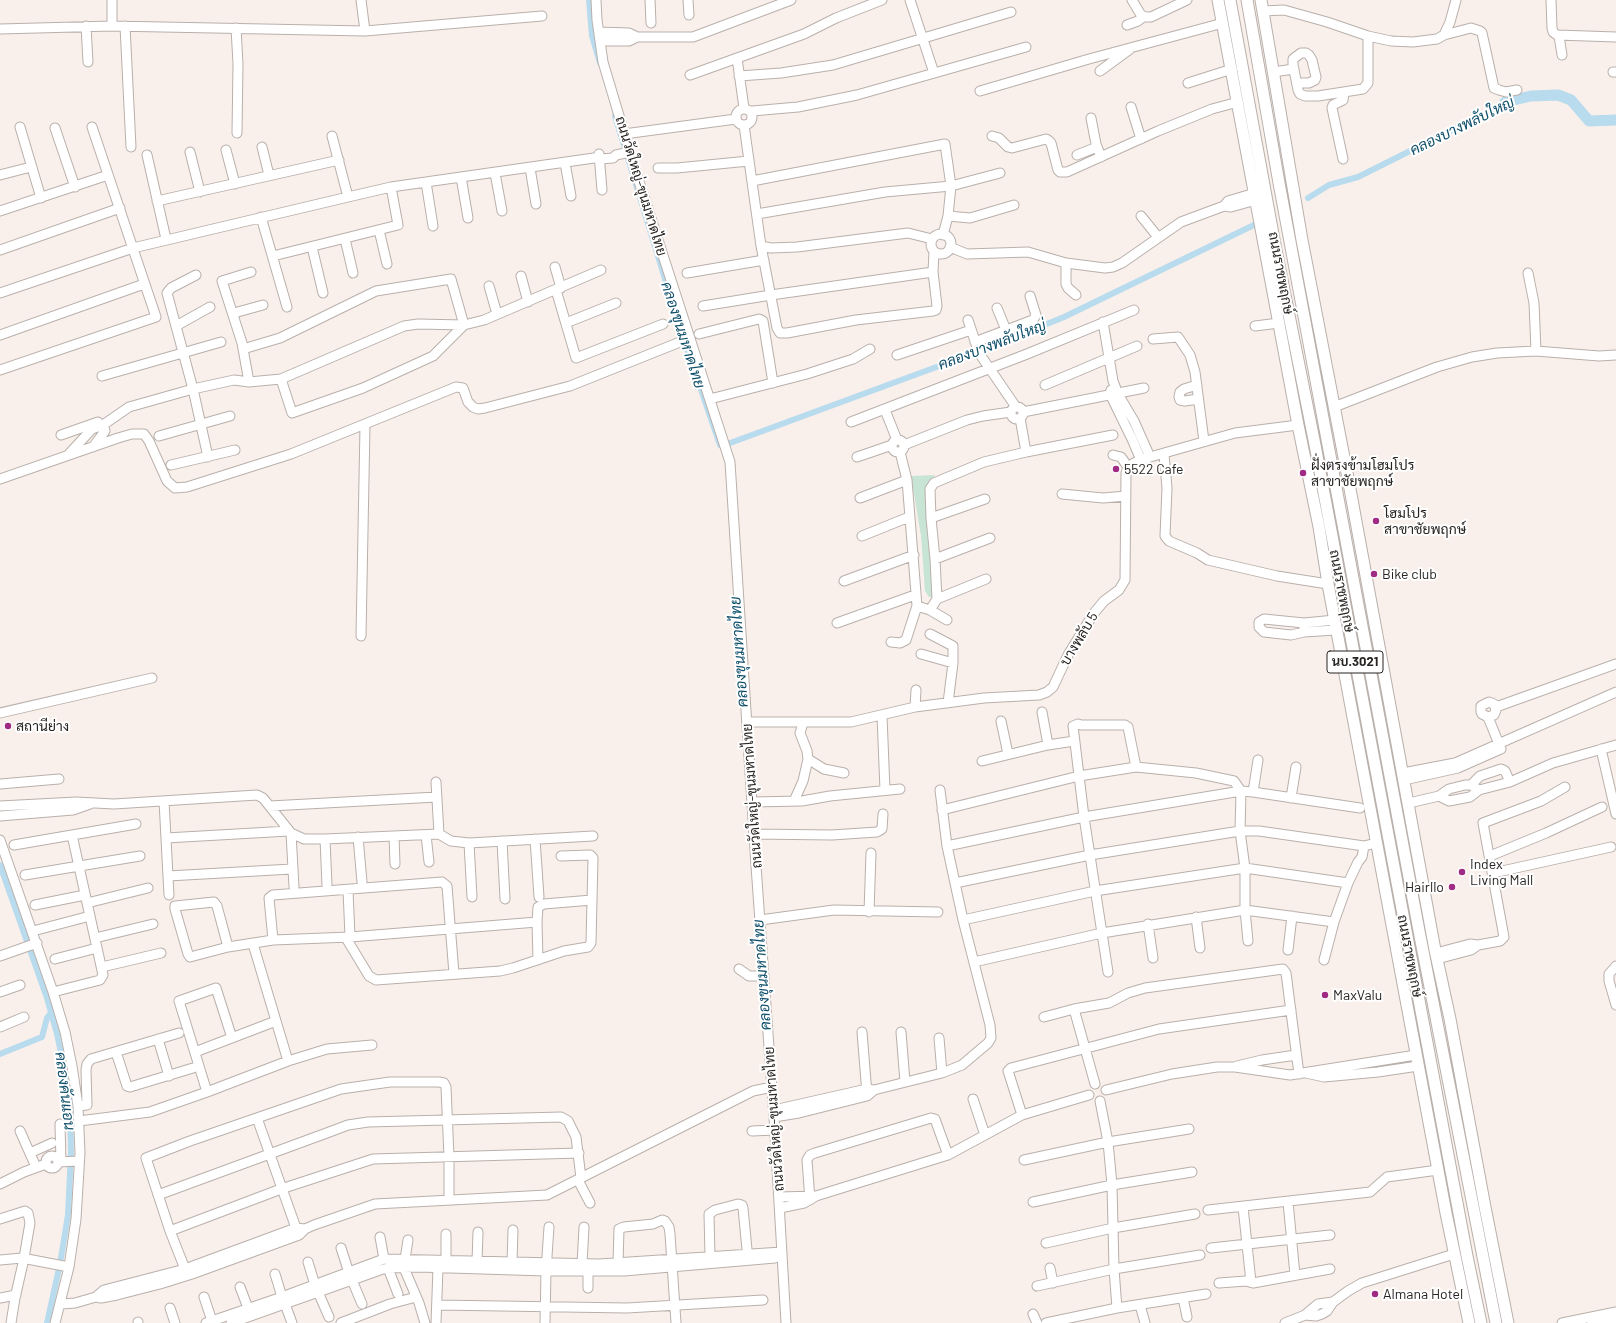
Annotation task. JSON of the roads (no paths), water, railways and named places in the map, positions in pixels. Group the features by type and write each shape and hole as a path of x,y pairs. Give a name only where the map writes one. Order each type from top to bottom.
{"main road":[{"name":"ถนนราชพฤกษ์","path":"1218,0 1298,425 1319,527 1328,584 1415,1059 1469,1323"},
{"name":"ถนนราชพฤกษ์","path":"1230,0 1466,1256 1481,1323"},
{"name":"ถนนราชพฤกษ์","path":"1247,0 1438,1026 1496,1323"},
{"name":"ถนนราชพฤกษ์","path":"1262,6 1302,240 1404,776 1436,954 1450,1019 1508,1323"},
{"path":"1280,183 1302,240"},
{"path":"1256,199 1275,245"},
{"path":"1314,445 1312,461 1319,527"},
{"path":"1436,954 1439,1008 1438,1026"}],"street":[{"path":"112,0 112,26"},
{"path":"361,0 365,31"},
{"name":"ถนนวัดใหญ่-ขุนมหาดไทย","path":"596,0 603,62 624,134 623,154 692,337 730,462 760,920 759,977 774,1114 770,1130 780,1197 777,1256 786,1323"},
{"path":"650,0 651,23"},
{"path":"688,0 689,15"},
{"path":"599,36 629,33 638,37 693,37 792,0"},
{"path":"690,75 804,34 836,18 882,0"},
{"path":"910,0 934,73"},
{"path":"1132,0 1137,10 1143,16 1151,17 1187,0"},
{"path":"1445,34 1456,0"},
{"path":"1551,0 1552,28 1555,34 1559,36 1616,37"},
{"path":"1262,6 1284,10 1327,22 1368,36 1391,41 1412,42 1437,39 1445,34 1470,28 1480,31 1482,33 1494,88 1506,92 1517,90"},
{"path":"739,76 781,73 833,65 1011,12"},
{"path":"0,29 125,26 365,31 542,16"},
{"path":"1126,25 1138,21 1143,16"},
{"path":"980,91 1132,47 1223,24"},
{"path":"86,26 88,62"},
{"path":"125,26 131,148"},
{"path":"236,28 238,64 237,133"},
{"path":"1297,83 1309,84 1315,80 1316,77 1312,60 1309,55 1301,53 1293,60 1294,69 1297,83 1300,94 1305,96 1344,93 1364,89 1368,83 1368,36"},
{"path":"1559,36 1562,55"},
{"path":"736,119 738,112 798,107 857,95 1026,47"},
{"path":"1100,71 1132,47"},
{"path":"736,119 739,123 744,125 749,124 752,120 739,76 737,58"},
{"path":"1188,82 1232,69"},
{"path":"1273,72 1294,69"},
{"path":"1343,159 1332,108 1343,100 1344,93"},
{"path":"992,136 999,138 1012,148 1046,139 1048,140 1051,143 1058,170 1063,173 1212,109 1238,102"},
{"path":"1132,107 1141,139"},
{"path":"1091,118 1096,147 1101,157"},
{"path":"624,134 736,119"},
{"path":"744,125 761,246 777,328 780,333 856,320 936,310 937,306 933,272 934,251 931,245 932,239 937,235 943,234"},
{"path":"20,127 31,167 42,198"},
{"path":"0,370 155,319 156,315 144,284 92,127"},
{"path":"55,128 75,187"},
{"path":"332,136 348,197"},
{"path":"752,182 945,144 951,186 948,216 943,234"},
{"path":"262,147 269,175"},
{"path":"1076,155 1096,147"},
{"path":"226,150 235,184"},
{"path":"190,152 200,192"},
{"path":"0,293 133,248 166,239 391,187 565,163 612,153 623,154"},
{"path":"147,155 166,239"},
{"path":"597,157 602,190"},
{"path":"157,201 339,160"},
{"path":"658,168 677,168 749,161"},
{"path":"565,163 571,196"},
{"path":"0,175 31,167"},
{"path":"530,168 536,204"},
{"path":"495,173 502,211"},
{"path":"757,214 885,192 951,186 1000,173"},
{"path":"0,212 108,175"},
{"path":"461,177 468,218"},
{"path":"426,182 433,226"},
{"path":"272,256 398,225 391,187"},
{"path":"950,247 967,254 1028,252 1066,263 1105,268 1113,267 1122,263 1181,222 1224,206 1231,207 1256,199"},
{"path":"948,216 970,218 1014,205"},
{"path":"0,250 120,208"},
{"path":"1141,216 1158,237"},
{"path":"261,217 287,307"},
{"path":"379,230 386,264"},
{"path":"761,246 771,248 797,247 908,233 932,239"},
{"path":"934,251 943,254 950,247 950,241 943,234"},
{"path":"345,239 353,273"},
{"path":"312,247 323,293"},
{"path":"687,273 764,260"},
{"path":"1066,263 1066,284 1068,288 1076,295"},
{"path":"554,267 566,324 576,358 663,324"},
{"path":"67,456 92,429 103,425 129,407 193,389 234,380 249,382 281,379 404,326 418,324 464,325 484,320 601,270"},
{"path":"249,382 243,349 234,314 222,281 251,272"},
{"path":"704,306 933,272"},
{"path":"1528,273 1534,303 1536,351"},
{"path":"196,275 168,290 167,294 193,389 208,456"},
{"path":"521,276 528,302"},
{"path":"243,349 280,338 376,291 451,279 464,325"},
{"path":"0,335 144,284"},
{"path":"489,286 497,314"},
{"path":"975,342 1035,318 1036,315 1030,296"},
{"path":"566,324 616,303"},
{"path":"234,314 263,305"},
{"path":"176,326 210,307"},
{"path":"997,308 1006,330"},
{"path":"851,422 1052,344 1134,310"},
{"path":"0,479 132,434 144,434 149,441 167,482 175,488 187,487 291,454 365,426 456,387 463,388 468,402 473,407 478,409 570,386 692,337 759,319 762,321 773,383"},
{"path":"968,320 979,353 1018,412 1026,452"},
{"path":"1103,322 1114,394 1133,430 1145,459"},
{"path":"1256,326 1279,323"},
{"path":"281,379 292,413 363,388 433,356 464,325"},
{"path":"897,356 971,330"},
{"path":"1153,339 1176,337 1182,340 1192,360 1204,441"},
{"path":"102,376 221,342"},
{"path":"1045,385 1137,346"},
{"path":"710,399 773,383 853,359 870,349"},
{"path":"1334,407 1441,366 1483,355 1536,351 1569,352 1599,356 1616,355"},
{"path":"1196,385 1184,389 1180,392 1179,397 1180,400 1185,401 1198,399"},
{"path":"857,457 898,446 967,420 983,416 1018,412 1144,388"},
{"path":"885,410 898,446 907,480 909,517 914,555 916,606 906,640 900,643 891,642"},
{"path":"159,436 230,416"},
{"path":"62,435 115,417"},
{"path":"93,447 105,431 103,425"},
{"path":"1113,454 1121,457 1128,467 1145,459 1204,441 1244,431 1298,425"},
{"path":"361,636 365,426"},
{"path":"937,599 930,489 934,483 984,462 1113,435"},
{"path":"171,465 235,450"},
{"path":"1164,454 1168,488 1165,536 1169,541 1202,556 1210,555 1263,571 1298,576 1328,584"},
{"name":"บางพลับ 5","path":"747,722 851,722 882,716 915,707 984,698 1039,695 1050,690 1068,655 1094,613 1104,601 1119,590 1125,580 1126,473 1128,467"},
{"path":"860,498 907,480"},
{"path":"1062,494 1103,498 1126,496"},
{"path":"931,518 985,499"},
{"path":"862,536 909,517"},
{"path":"935,559 990,538"},
{"path":"844,581 914,555"},
{"path":"930,610 937,599 986,579"},
{"path":"837,623 915,595"},
{"path":"916,606 930,610 947,620"},
{"path":"1304,627 1336,625"},
{"path":"930,634 953,646 953,663 948,703"},
{"path":"921,654 953,663"},
{"path":"1503,745 1492,713 1616,664"},
{"path":"0,713 152,678"},
{"path":"915,707 916,690"},
{"path":"1404,776 1457,766 1616,692"},
{"path":"1503,745 1616,698"},
{"path":"1042,712 1048,745"},
{"path":"882,716 885,790"},
{"path":"1001,721 1008,754"},
{"path":"794,801 803,781 808,759 807,751 800,733 803,723"},
{"path":"1108,972 1084,817 1072,730 1073,726 1078,724 1125,725 1128,727 1136,767"},
{"path":"982,761 1048,745 1074,741"},
{"path":"1475,788 1510,782 1553,763 1616,745"},
{"path":"1601,749 1616,814"},
{"path":"808,759 824,769 844,773"},
{"path":"1253,792 1258,760"},
{"path":"942,810 1079,776 1136,767 1196,773 1234,781 1241,791 1240,830 1245,868 1245,910 1248,941"},
{"path":"1291,798 1296,767"},
{"path":"1409,803 1439,796 1449,801 1470,797 1480,776 1501,769 1505,771 1510,782"},
{"path":"0,784 59,779"},
{"path":"436,782 439,834"},
{"path":"1436,954 1470,944 1478,945 1500,941 1504,937 1483,823 1541,801 1564,788"},
{"path":"752,802 794,801 900,789"},
{"path":"774,1114 942,1073 962,1065 988,1043 991,1038 990,1025 963,920 947,846 940,790"},
{"path":"947,846 1084,817 1241,791 1360,808"},
{"path":"0,806 49,803 114,804 257,796 263,798 290,832 304,839 325,840 358,837 439,834 451,842 469,843 592,836"},
{"path":"270,806 437,798"},
{"path":"164,801 169,895"},
{"path":"0,816 73,810 93,803"},
{"path":"1490,856 1546,833 1602,807"},
{"path":"754,834 832,835 877,832 882,829 883,814"},
{"path":"14,845 136,824"},
{"path":"955,883 1090,855 1240,830 1259,831 1364,847 1376,843"},
{"path":"166,838 290,832"},
{"path":"290,832 294,887"},
{"path":"53,992 100,980 103,975 72,835"},
{"path":"426,835 429,862"},
{"path":"394,836 395,864"},
{"path":"358,837 362,882"},
{"path":"535,839 539,896"},
{"path":"0,840 33,931 65,1032 82,1105 84,1121 78,1161 76,1219 62,1266 61,1304 55,1323"},
{"path":"325,840 327,885"},
{"path":"502,841 505,899"},
{"path":"469,843 472,897"},
{"path":"1324,960 1334,922 1348,883 1364,852 1364,847"},
{"path":"1493,873 1611,847"},
{"path":"869,912 871,853"},
{"path":"348,890 348,937 369,976 374,980 507,970 564,951 588,947 591,945 593,858 590,855 561,856"},
{"path":"25,875 140,856"},
{"path":"963,920 1095,891 1245,868 1348,883"},
{"path":"168,876 292,869"},
{"path":"273,940 269,898 273,895 444,882 446,886 454,974"},
{"path":"35,905 86,899 148,888"},
{"path":"538,960 536,922 537,909 540,905 592,900"},
{"path":"228,947 217,906 214,902 175,906 189,956 192,957 228,947 273,940 348,937 536,922"},
{"path":"974,962 1148,924 1245,910 1334,922"},
{"path":"760,920 824,911 938,912"},
{"path":"33,931 90,916"},
{"path":"1288,950 1292,916"},
{"path":"1196,917 1200,948"},
{"path":"95,938 153,924"},
{"path":"1148,924 1153,958"},
{"path":"0,956 36,944"},
{"path":"253,944 288,1061"},
{"path":"54,959 97,948"},
{"path":"102,967 161,953"},
{"path":"1616,966 1609,974 1609,980 1616,1005"},
{"path":"739,969 745,974 759,977"},
{"path":"1044,1017 1074,1009 1109,1003 1124,994 1146,988 1281,969 1285,970 1286,973 1296,1054 1302,1074"},
{"path":"0,992 20,984"},
{"path":"207,1092 179,1002 216,988 232,1038"},
{"path":"1074,1009 1095,1084"},
{"path":"1022,1115 1009,1074 1009,1069 1168,1027 1291,1010"},
{"path":"0,1026 24,1017"},
{"path":"195,1052 276,1021"},
{"path":"862,1032 869,1092"},
{"path":"901,1032 905,1082"},
{"path":"82,1105 87,1064 91,1059 179,1033"},
{"path":"939,1038 942,1073"},
{"path":"158,1039 169,1076"},
{"path":"84,1121 150,1112 288,1061 327,1049 372,1045"},
{"path":"116,1052 129,1087 132,1088 193,1068"},
{"path":"1235,1067 1262,1060 1296,1054"},
{"path":"1302,1074 1314,1070 1369,1062 1415,1059"},
{"path":"1106,1090 1189,1070 1217,1067 1235,1067 1282,1074 1302,1074 1324,1077 1370,1072 1415,1059"},
{"path":"1369,1062 1370,1072"},
{"path":"185,1268 170,1231 146,1158 190,1141 341,1089 390,1082 444,1083 446,1087 449,1157 449,1200"},
{"path":"1095,1084 1101,1084 1106,1090 1105,1098 1100,1101 1092,1100 1089,1095 1091,1087 1095,1084"},
{"path":"301,1229 375,1204 541,1196 552,1193 758,1089 770,1088"},
{"path":"780,1208 794,1206 812,1197 948,1155 1022,1115 1089,1095"},
{"path":"973,1100 984,1135"},
{"path":"1100,1101 1108,1142 1112,1185 1114,1270 1117,1308"},
{"path":"158,1195 269,1153 357,1123 447,1119 561,1117 568,1122 576,1136 579,1153 580,1179 590,1203"},
{"path":"61,1304 74,1303 96,1296 101,1298 299,1235 301,1229 281,1189 256,1118"},
{"path":"812,1197 807,1160 810,1155 931,1118 935,1119 948,1155"},
{"path":"60,1124 61,1162"},
{"path":"1024,1160 1108,1142 1189,1129"},
{"path":"752,1131 770,1130"},
{"path":"20,1131 36,1168"},
{"path":"30,1153 52,1143"},
{"path":"170,1231 281,1189 373,1158 579,1153"},
{"path":"1,1181 46,1164 49,1168 54,1168 61,1162 78,1161"},
{"path":"1208,1210 1370,1192 1387,1177 1438,1170"},
{"path":"1033,1202 1112,1185 1192,1172"},
{"path":"780,1197 812,1197"},
{"path":"1288,1202 1295,1275"},
{"path":"710,1257 709,1214 715,1210 738,1204 742,1205 744,1208 748,1258"},
{"path":"1243,1207 1251,1282"},
{"path":"0,1219 25,1210 28,1213 30,1223 21,1260 11,1323"},
{"path":"1046,1243 1114,1228 1195,1214"},
{"path":"618,1264 619,1230 624,1227 653,1224 666,1220 669,1227 676,1323"},
{"path":"545,1323 546,1267 549,1227"},
{"path":"584,1228 585,1268 588,1288"},
{"path":"512,1263 513,1230"},
{"path":"477,1262 478,1232"},
{"path":"446,1234 446,1261"},
{"path":"1211,1248 1330,1235"},
{"path":"380,1237 384,1259"},
{"path":"408,1240 405,1263 425,1323"},
{"path":"341,1248 362,1304"},
{"path":"1284,1323 1305,1315 1318,1304 1333,1302 1362,1283 1454,1254"},
{"path":"1037,1286 1114,1270 1200,1255"},
{"path":"158,1281 185,1268 233,1256"},
{"path":"351,1276 384,1259 438,1268 496,1266 585,1268 672,1264 777,1256"},
{"path":"585,1268 618,1264 672,1264 710,1257 748,1258"},
{"path":"0,1260 21,1260 50,1263 62,1266"},
{"path":"418,1264 446,1261 477,1262 496,1266 512,1263 546,1267"},
{"path":"308,1262 316,1288 329,1317"},
{"path":"231,1323 268,1306 316,1288 351,1276 405,1263"},
{"path":"388,1268 398,1294"},
{"path":"436,1323 438,1268"},
{"path":"1050,1268 1053,1283"},
{"path":"1219,1283 1251,1282 1330,1269"},
{"path":"275,1274 283,1301 292,1323"},
{"path":"240,1287 249,1316"},
{"path":"1046,1323 1117,1308 1206,1294"},
{"path":"0,1298 16,1295"},
{"path":"204,1297 209,1322 249,1316"},
{"path":"341,1323 390,1304 416,1297"},
{"path":"1183,1298 1187,1318"},
{"path":"437,1305 627,1308 763,1300"},
{"path":"1140,1305 1145,1323"},
{"path":"170,1308 175,1323"},
{"path":"1562,1323 1616,1319"},
{"path":"1592,1323 1616,1319"}],"waterway":[{"name":"คลองขุนมหาดไทย","path":"589,0 592,36 600,63"},
{"name":"คลองบางพลับใหญ่","path":"1505,102 1531,96 1558,95 1571,100 1589,121 1616,120"},
{"name":"คลองบางพลับใหญ่","path":"1308,198 1329,185 1358,177 1493,111 1505,102"},
{"name":"คลองขุนมหาดไทย","path":"615,116 682,334 720,445"},
{"name":"คลองบางพลับใหญ่","path":"722,446 988,348 1064,317 1256,224"},
{"name":"คลองคันแอน","path":"0,865 47,998 64,1067 70,1107 71,1153 68,1215 60,1264 47,1323"},
{"path":"0,1054 42,1037 47,1018 52,1012"}],"place":[{"name":"5522 Cafe","path":"1116,469"},
{"name":"ฝั่งตรงข้ามโฮมโปร สาขาชัยพฤกษ์","path":"1303,473"},
{"name":"โฮมโปร สาขาชัยพฤกษ์","path":"1376,521"},
{"name":"Bike club","path":"1374,574"},
{"name":"สถานีย่าง","path":"8,726"},
{"name":"Index Living Mall","path":"1462,872"},
{"name":"Hairllo","path":"1452,887"},
{"name":"MaxValu","path":"1325,995"},
{"name":"Almana Hotel","path":"1375,1294"}]}
